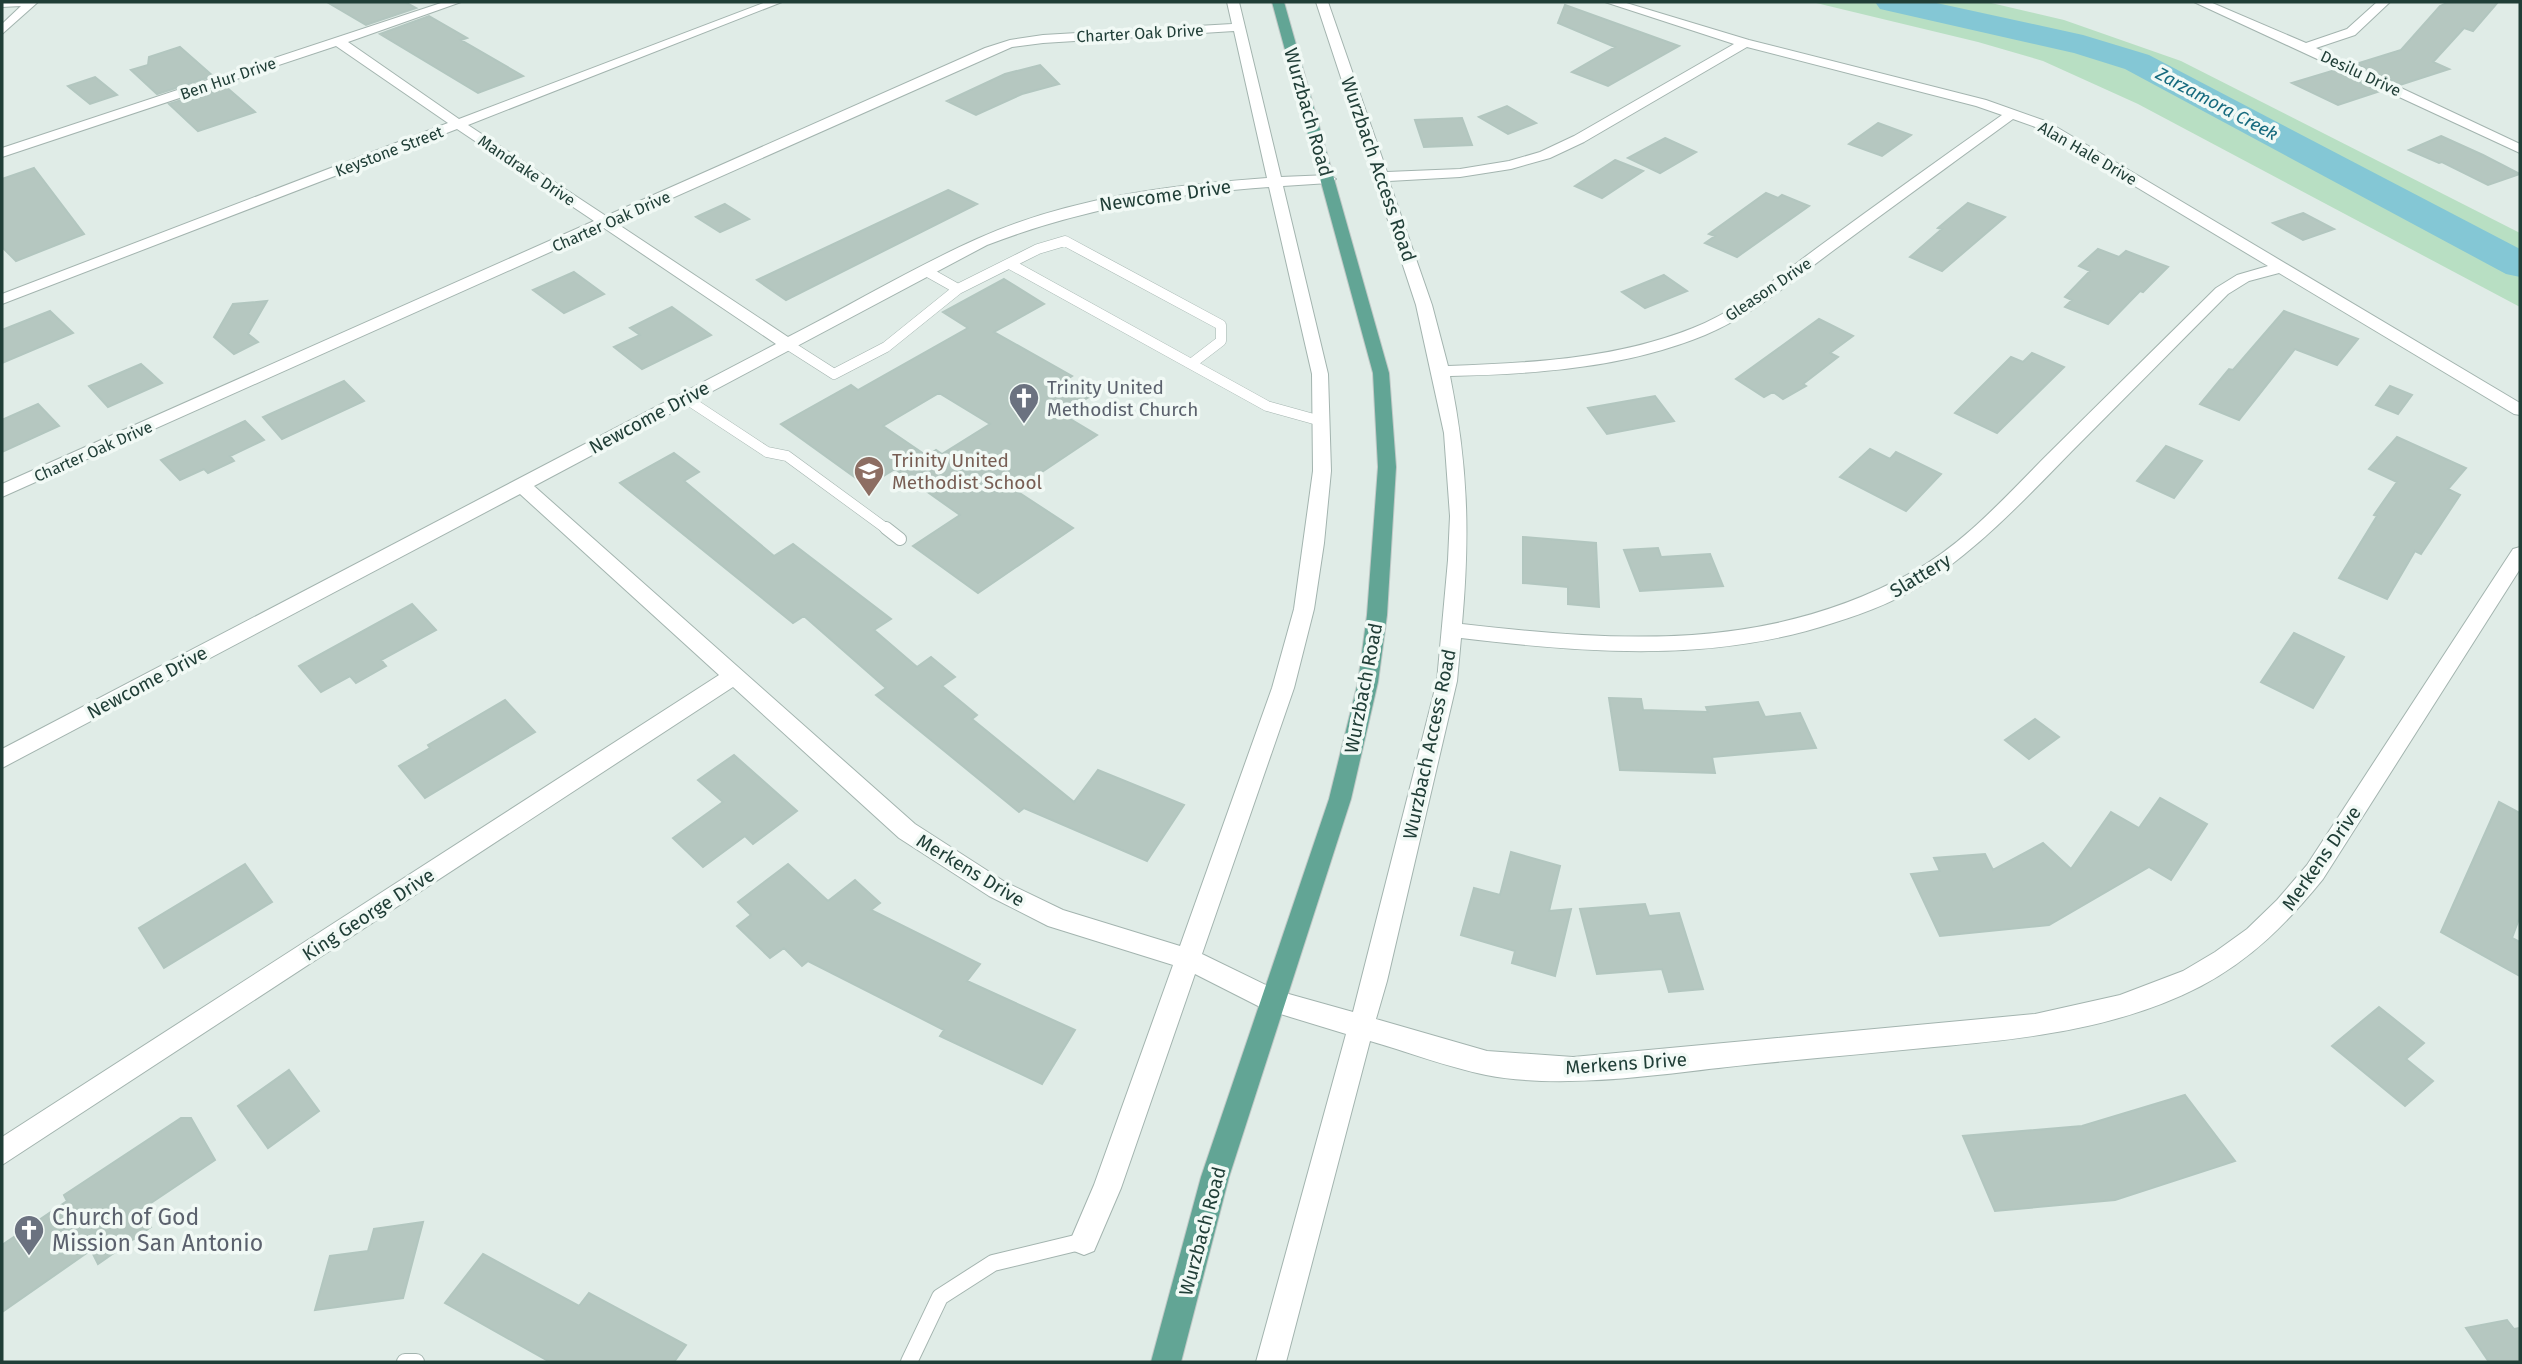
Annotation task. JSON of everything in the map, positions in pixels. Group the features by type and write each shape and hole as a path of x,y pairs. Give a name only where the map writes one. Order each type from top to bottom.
{"main road":[{"name":"Wurzbach Road","path":"1166,1362 1215,1177 1340,799 1368,682 1377,615 1387,467 1381,373 1278,2"}],"street":[{"path":"2,3 31,2"},
{"path":"2,30 31,2"},
{"name":"Ben Hur Drive","path":"2,153 454,2"},
{"name":"Keystone Street","path":"2,299 776,2"},
{"path":"1084,1241 1107,1188 1283,688 1304,609 1322,471 1320,374 1233,2"},
{"name":"Wurzbach Access Road","path":"1271,1362 1347,1073 1362,1027 1447,681 1453,630 1459,516 1452,433 1441,371 1424,305 1322,2"},
{"name":"Alan Hale Drive","path":"1611,2 1745,43 2013,113 2051,130 2520,410"},
{"name":"Desilu Drive","path":"2200,2 2247,19 2520,149"},
{"path":"2306,47 2351,32 2384,2"},
{"name":"Charter Oak Drive","path":"2,491 1010,44 1043,39 1239,27"},
{"name":"Mandrake Drive","path":"338,41 787,344"},
{"path":"1381,177 1471,171 1511,165 1545,155 1579,139 1745,43"},
{"name":"Gleason Drive","path":"1441,371 1544,368 1587,362 1628,354 1700,331 1756,300 2013,113"},
{"name":"Newcome Drive","path":"2,759 926,271 1017,227 1091,204 1168,190 1329,179"},
{"name":"Slattery","path":"1453,630 1549,642 1654,646 1713,642 1769,633 1822,621 1870,604 1949,560 1979,534 2222,291 2244,278 2283,267"},
{"name":"Merkens Drive","path":"520,484 907,831 996,889 1057,919 1188,959 1273,1001 1487,1063 1573,1069 2035,1026 2098,1013 2156,995 2207,971 2251,942 2287,909 2315,873 2520,554"},
{"name":"King George Drive","path":"2,1152 734,676"}],"lane":[{"path":"787,344 834,374 886,347 958,289 1038,249 1065,241 1221,325 1221,341 1191,364"},
{"path":"1010,264 1267,406 1321,421"},
{"path":"926,271 958,289"},
{"path":"685,398 767,452 787,457 900,539"},
{"path":"909,1362 940,1297 993,1263 1084,1241"},
{"path":"405,1362 415,1362"}],"green space":[{"path":"1812,2 1987,2 2064,20 2181,61 2520,233 2520,307 2138,104 2043,61 1978,42"}],"building":[{"path":"327,2 405,2 416,8 366,25"},
{"path":"2449,2 2498,2 2473,31 2464,28 2433,62 2449,69 2400,85 2356,64 2401,50 2440,6"},
{"path":"1565,5 1679,46 1608,86 1572,72 1615,47 1558,23"},
{"path":"429,16 467,38 461,40 523,76 478,93 380,34"},
{"path":"180,47 213,76 157,94 131,70 148,65 149,57"},
{"path":"1040,65 1059,84 1022,94 976,115 947,101 1005,74"},
{"path":"2335,70 2380,91 2338,105 2292,83"},
{"path":"95,77 117,95 90,104 68,86"},
{"path":"225,86 255,112 198,131 169,104"},
{"path":"1507,106 1536,123 1508,134 1479,117"},
{"path":"1462,118 1472,145 1424,147 1415,120"},
{"path":"1878,123 1911,135 1882,156 1849,144"},
{"path":"2441,136 2520,174 2488,185 2442,162 2409,150"},
{"path":"1665,138 1696,152 1660,173 1628,158"},
{"path":"1615,160 1643,171 1602,198 1575,186"},
{"path":"34,168 84,234 16,261 2,247 2,179"},
{"path":"948,190 977,204 786,300 757,280"},
{"path":"1766,193 1778,198 1782,195 1809,206 1737,257 1705,243 1715,236 1709,234"},
{"path":"1968,203 2005,217 1942,271 1910,257 1942,229 1938,228"},
{"path":"725,204 749,219 720,232 696,217"},
{"path":"2303,213 2334,229 2303,240 2273,223"},
{"path":"2098,249 2119,257 2126,251 2168,267 2108,324 2065,307 2072,300 2065,297 2090,271 2079,266"},
{"path":"574,272 604,294 564,313 533,290"},
{"path":"1664,275 1687,291 1645,308 1622,292"},
{"path":"1004,279 1044,304 994,332 1072,376 1066,380 1092,395 1062,414 1097,435 1015,490 1073,528 978,593 913,546 960,515 895,469 867,486 781,424 851,385 858,390 968,328 943,312","holes":["939,393 990,424 942,454 936,450 927,456 883,426"]},
{"path":"267,301 248,334 258,342 234,354 214,337 233,304"},
{"path":"672,307 711,335 642,369 614,347 640,335 630,328"},
{"path":"50,311 73,333 2,363 2,330"},
{"path":"2284,311 2358,339 2337,365 2295,349 2239,420 2200,404 2229,369 2233,370"},
{"path":"1819,319 1853,336 1830,353 1838,357 1803,384 1806,386 1783,399 1773,392 1764,397 1736,379"},
{"path":"2032,353 2064,367 1997,433 1955,413 2011,357 2023,362"},
{"path":"141,364 162,383 108,407 89,386"},
{"path":"344,381 364,401 282,439 263,417"},
{"path":"2390,386 2412,395 2398,414 2376,405"},
{"path":"1655,396 1674,421 1607,434 1588,408"},
{"path":"38,404 59,426 2,452 2,420"},
{"path":"245,421 264,440 230,456 234,461 208,473 204,469 180,480 161,460"},
{"path":"2397,437 2466,468 2448,489 2460,495 2421,554 2415,551 2387,599 2339,578 2377,516 2374,515 2397,482 2369,469"},
{"path":"2166,446 2202,461 2174,498 2137,481"},
{"path":"1870,449 1890,459 1896,452 1941,474 1906,511 1840,477"},
{"path":"674,453 699,472 684,481 774,556 793,544 891,619 874,630 917,667 931,657 955,677 942,686 977,715 972,719 1074,802 1098,770 1184,805 1147,861 1024,808 1019,812 876,695 886,688 804,616 793,623 620,483"},
{"path":"1523,537 1596,543 1599,607 1568,604 1568,587 1523,583"},
{"path":"1658,548 1661,557 1710,554 1723,586 1640,591 1624,550"},
{"path":"412,604 436,630 381,660 386,666 356,683 350,676 321,692 299,666"},
{"path":"2294,633 2344,657 2313,708 2261,682"},
{"path":"1609,698 1641,699 1643,710 1708,712 1706,707 1758,702 1765,717 1800,713 1816,748 1712,757 1715,773 1620,770"},
{"path":"505,700 535,732 425,798 399,766 430,748 428,745"},
{"path":"2035,719 2059,737 2029,759 2005,740"},
{"path":"734,755 797,811 753,844 745,836 703,867 673,838 723,802 698,780"},
{"path":"2160,798 2207,824 2171,880 2149,867 2049,925 1940,936 1911,874 1940,871 1934,858 1985,854 1993,870 2043,843 2071,869 2111,812 2139,828"},
{"path":"2499,802 2520,813 2520,916 2512,938 2520,942 2520,976 2441,932"},
{"path":"1511,852 1560,866 1549,911 1571,909 1555,976 1512,963 1515,951 1461,935 1474,888 1500,895"},
{"path":"245,864 272,902 164,968 139,928"},
{"path":"788,864 828,901 855,880 880,903 871,910 980,964 967,981 1075,1030 1042,1084 940,1036 944,1030 808,961 802,966 784,948 770,958 737,926 751,915 738,902"},
{"path":"1645,904 1649,916 1679,913 1703,989 1669,992 1662,969 1597,974 1580,909"},
{"path":"2379,1007 2424,1043 2406,1059 2433,1081 2405,1106 2332,1046"},
{"path":"289,1070 319,1111 268,1148 238,1106"},
{"path":"2185,1095 2235,1161 2115,1200 1995,1211 1963,1136 2082,1126"},
{"path":"181,1118 191,1118 215,1160 142,1209 151,1227 98,1264 91,1250 2,1312 2,1245 67,1201 64,1195"},
{"path":"423,1222 403,1298 315,1310 330,1256 368,1251 374,1229"},
{"path":"483,1254 579,1306 589,1293 686,1345 674,1362 550,1362 445,1303"},
{"path":"2507,1320 2514,1329 2520,1328 2520,1362 2489,1362 2466,1328"}],"waterway":[{"name":"Zarzamora Creek","path":"1891,2 2083,45 2137,62 2520,265"}],"place":[{"name":"Trinity United Methodist Church","path":"1024,425"},
{"name":"Trinity United Methodist School","path":"869,498"},
{"name":"Church of God Mission San Antonio","path":"29,1257"}]}
